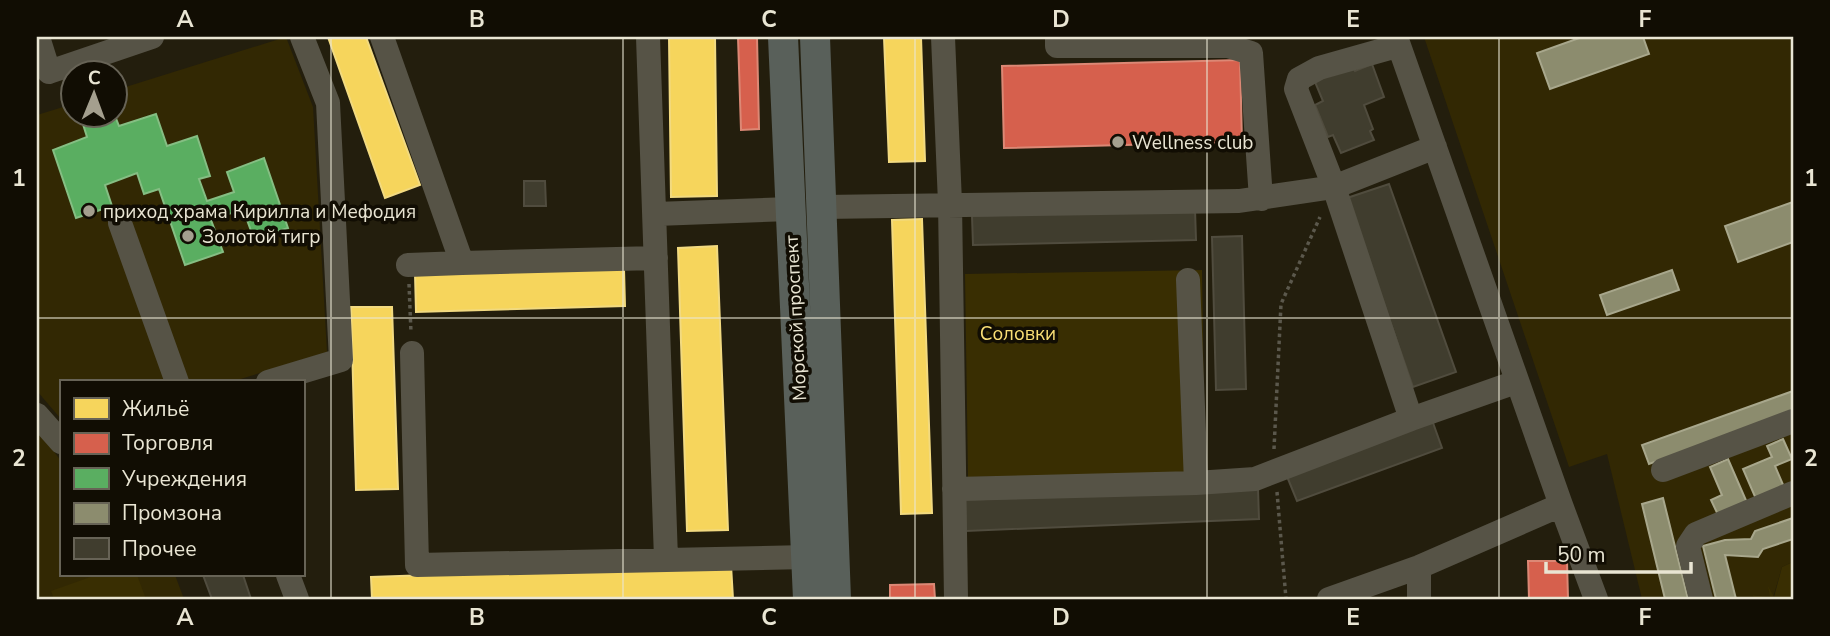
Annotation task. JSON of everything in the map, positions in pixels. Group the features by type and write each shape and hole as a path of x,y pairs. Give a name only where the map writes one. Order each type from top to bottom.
{"main road":[{"name":"Морской проспект","path":"783,37 790,209 820,556 836,599"},
{"name":"Морской проспект","path":"808,599 820,556 822,207 816,37"}],"lane":[{"path":"38,37 49,72 152,37"},
{"path":"275,380 341,360 328,103 302,37"},
{"path":"382,37 462,263"},
{"path":"648,37 666,559"},
{"path":"943,37 950,203 956,599"},
{"path":"1057,37 1057,46 1221,41 1251,53 1261,199"},
{"path":"1411,419 1334,187 1296,89 1299,79 1318,68 1397,41 1516,382 1596,599"},
{"path":"822,207 1261,199 1334,187 1435,147"},
{"path":"656,214 790,209"},
{"path":"120,223 176,380"},
{"path":"408,265 656,258"},
{"path":"1188,280 1196,483"},
{"path":"412,353 417,565 820,556"},
{"path":"954,489 1255,479 1516,382"},
{"path":"37,415 60,441"},
{"path":"1663,470 1793,421"},
{"path":"1700,599 1688,546 1696,534 1793,493"},
{"path":"1329,599 1419,567 1561,505"},
{"path":"1419,567 1419,599"},
{"path":"288,576 297,599"}],"path":[{"path":"1286,599 1273,440 1281,304 1334,187"},
{"path":"408,265 412,353"}],"shaded area":[{"path":"286,37 313,107 327,352 237,380 60,380 60,418 37,391 37,115 60,108 60,130 130,130 130,86"},
{"path":"1424,37 1793,37 1793,562 1782,567 1773,598 1754,595 1754,599 1642,599 1607,454 1569,467"},
{"path":"37,429 60,460 60,576 175,576 184,599 37,599"}],"green space":[{"name":"Соловки","path":"1202,270 1205,474 968,477 965,274"},
{"path":"1793,562 1793,599 1754,599 1753,595 1770,597 1768,586 1774,597 1782,567"},
{"path":"93,576 137,576 146,599 54,599 51,591"}],"building: Жильё":[{"path":"328,37 366,37 420,185 385,198"},
{"path":"669,37 715,37 717,196 671,197"},
{"path":"884,37 921,37 925,161 889,162"},
{"path":"922,219 932,513 901,514 892,220"},
{"path":"717,246 728,530 687,531 678,248"},
{"path":"624,269 625,306 416,312 415,274"},
{"path":"351,307 392,307 398,489 356,490"},
{"path":"731,565 733,599 372,599 371,577"}],"building: Торговля":[{"path":"738,37 757,37 759,129 741,130"},
{"path":"1240,60 1242,142 1004,148 1002,66"},
{"path":"1528,561 1567,561 1568,599 1529,599"},
{"path":"934,584 935,599 890,599 890,585"}],"building: Учреждения":[{"path":"156,114 167,146 197,136 210,176 199,179 207,201 234,192 227,172 264,158 288,228 254,239 243,209 211,220 223,252 185,265 159,189 144,194 137,173 105,185 112,206 76,218 53,150 87,137 85,130 130,130 130,122"}],"building: Промзона":[{"path":"1582,37 1643,37 1649,54 1550,89 1537,53"},
{"path":"1793,202 1793,242 1738,262 1725,226"},
{"path":"1672,270 1679,290 1607,315 1600,295"},
{"path":"1793,391 1793,412 1649,464 1642,445"},
{"path":"1783,439 1792,459 1775,466 1784,487 1756,499 1743,469 1772,457 1767,446"},
{"path":"1728,459 1748,505 1719,517 1711,500 1722,495 1710,467"},
{"path":"1663,498 1688,599 1665,599 1642,504"},
{"path":"1793,518 1793,539 1763,549 1758,557 1725,555 1736,599 1716,599 1703,546 1725,540 1751,539 1755,531"}],"building: Прочее":[{"path":"1352,64 1355,71 1372,64 1384,97 1364,105 1374,140 1341,153 1333,135 1328,137 1315,105 1323,101 1315,82"},
{"path":"524,181 545,181 546,206 524,206"},
{"path":"1389,184 1456,372 1413,387 1347,198"},
{"path":"1195,209 1196,240 973,245 972,216"},
{"path":"1242,236 1246,389 1216,390 1212,237"},
{"path":"1432,420 1442,448 1297,501 1286,474"},
{"path":"1258,488 1259,519 966,531 965,500"},
{"path":"203,576 243,576 251,599 212,599"}],"place":[{"name":"Wellness club","path":"1118,142"},
{"name":"приход храма Кирилла и Мефодия","path":"89,211"},
{"name":"Золотой тигр","path":"188,236"}]}
